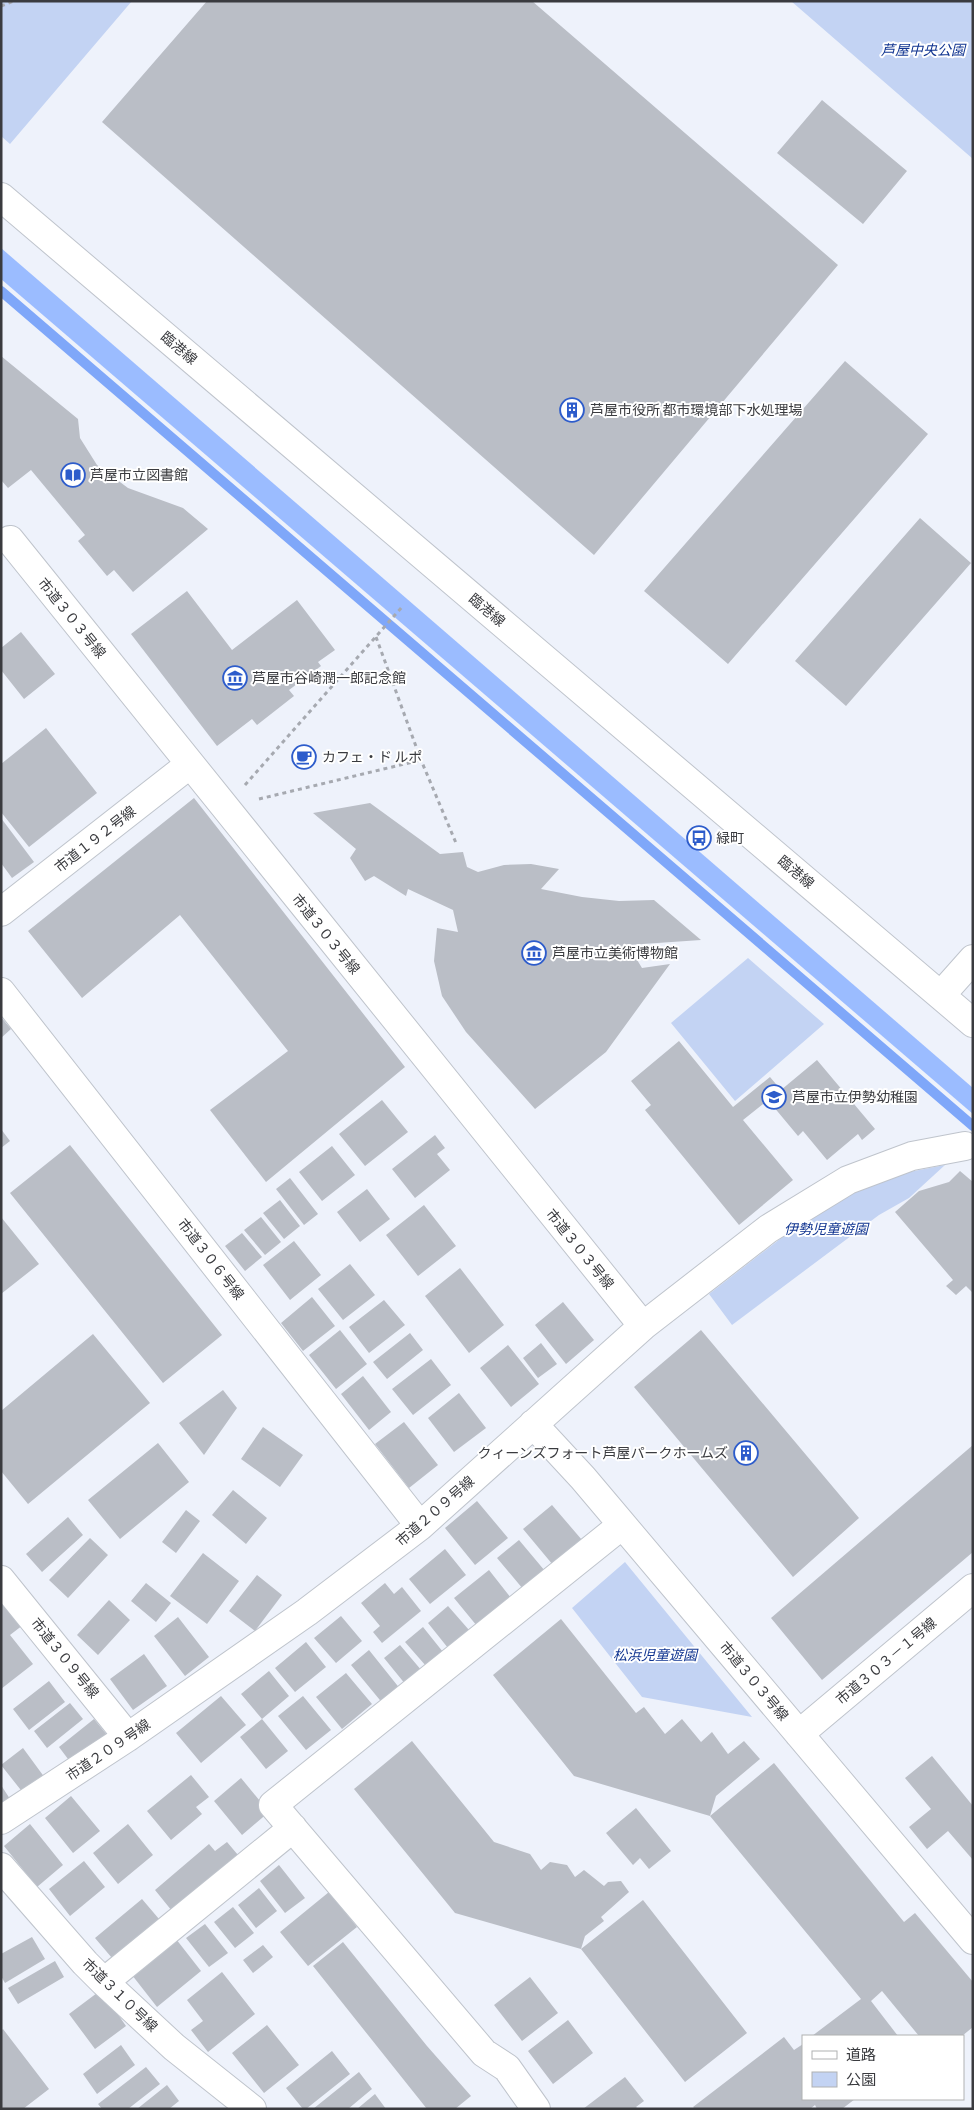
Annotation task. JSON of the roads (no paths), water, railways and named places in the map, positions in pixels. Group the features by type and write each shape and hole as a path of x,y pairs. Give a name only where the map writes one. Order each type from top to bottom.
{"street":[{"name":"臨港線","path":"1,197 973,1023"},
{"name":"市道３０３号線","path":"10,540 189,765 643,1326"},
{"name":"市道１９２号線","path":"1,912 189,765"},
{"path":"941,995 973,958"},
{"name":"市道３０６号線","path":"1,992 420,1526"},
{"name":"市道２０９号線","path":"1,1820 128,1737 307,1612 420,1526 643,1326 768,1229 848,1180 912,1156 965,1146"},
{"name":"市道３０３号線","path":"532,1424 583,1478 973,1940"},
{"path":"536,2109 507,2068 484,2053 273,1806 622,1525"},
{"name":"市道３０９号線","path":"1,1580 128,1737"},
{"name":"市道３０３－１号線","path":"799,1734 973,1588"},
{"path":"104,1982 293,1828"},
{"name":"市道３１０号線","path":"1,1867 104,1982 174,2048 252,2109"}],"waterway":[{"path":"1,291 973,1126"}],"place":[{"name":"芦屋市役所 都市環境部下水処理場","path":"572,410"},
{"name":"芦屋市立図書館","path":"73,475"},
{"name":"芦屋市谷崎潤一郎記念館","path":"235,678"},
{"name":"カフェ・ド ルポ","path":"304,757"},
{"name":"緑町","path":"699,838"},
{"name":"芦屋市立美術博物館","path":"534,953"},
{"name":"芦屋市立伊勢幼稚園","path":"774,1097"},
{"name":"クィーンズフォート芦屋パークホームズ","path":"746,1453"}],"park label":[{"name":"芦屋中央公園","path":"923,50"},
{"name":"伊勢児童遊園","path":"826,1229"},
{"name":"松浜児童遊園","path":"655,1655"}]}
